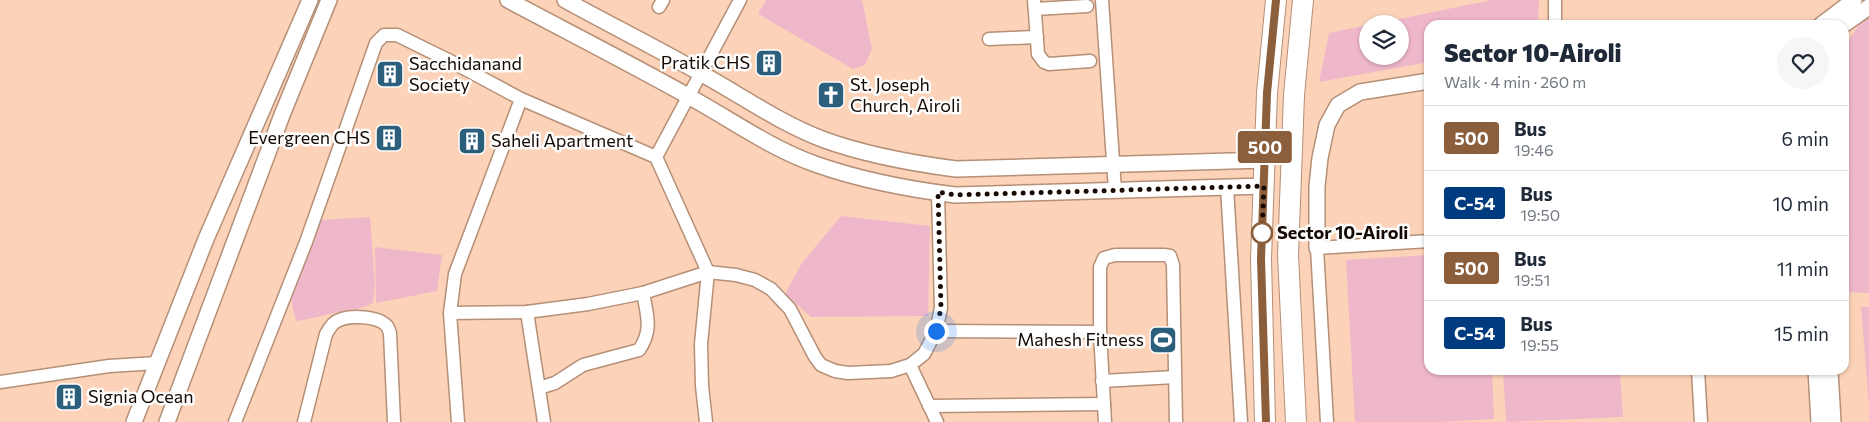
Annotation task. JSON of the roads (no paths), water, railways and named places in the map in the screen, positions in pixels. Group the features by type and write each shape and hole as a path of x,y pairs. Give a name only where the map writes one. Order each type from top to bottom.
{"main road":[{"path":"1266,422 1261,259 1267,93 1276,0"},
{"path":"1296,422 1288,255 1294,95 1303,0"}],"street":[{"path":"134,422 206,239 310,0"},
{"path":"168,422 282,115 329,0"},
{"path":"508,0 688,96 780,149 814,164 908,189 955,195 1264,186"},
{"path":"564,0 701,73 791,126 823,140 913,164 956,169 1265,160"},
{"path":"656,157 740,0"},
{"path":"1102,0 1115,190"},
{"path":"1555,20 1556,0"},
{"path":"1828,20 1854,0"},
{"path":"1086,6 1034,4 1038,54 1044,62 1049,64 1090,62"},
{"path":"1849,21 1869,7"},
{"path":"235,422 306,242 376,43 386,35 397,36 454,63 521,99 656,157 708,272 701,344 702,386 706,422"},
{"path":"988,40 1037,36"},
{"path":"1327,422 1317,248 1317,186 1320,158 1327,125 1338,105 1360,92 1424,82"},
{"path":"458,422 450,312 455,274 521,99"},
{"path":"1227,187 1241,422"},
{"path":"450,312 527,312 588,304 643,292 708,272 736,275 756,280 771,289 790,309 821,365 848,373 891,371 910,365 924,354 936,331 941,308 938,192"},
{"path":"1317,248 1424,241"},
{"path":"1105,422 1100,332 1100,267 1104,258 1115,255 1170,256 1174,265 1176,422"},
{"path":"539,388 555,383 583,365 639,350 647,339 649,323 643,292"},
{"path":"527,312 544,422"},
{"path":"304,422 326,334 333,323 343,319 361,317 375,319 386,325 390,333 394,422"},
{"path":"936,331 1100,332"},
{"path":"0,382 109,366 157,363"},
{"path":"910,365 937,422"},
{"path":"1698,375 1701,422"},
{"path":"1816,375 1819,422"},
{"path":"1830,375 1833,422"},
{"path":"1102,382 1175,377"},
{"path":"930,406 1104,404"}],"place":[{"name":"Pratik CHS","path":"769,63"},
{"name":"Sacchidanand Society","path":"390,74"},
{"name":"St. Joseph Church, Airoli","path":"831,95"},
{"name":"Evergreen CHS","path":"389,138"},
{"name":"Saheli Apartment","path":"472,141"},
{"name":"Sector 10-Airoli","path":"1262,233"},
{"name":"Mahesh Fitness","path":"1163,340"},
{"name":"Signia Ocean","path":"69,397"}]}
